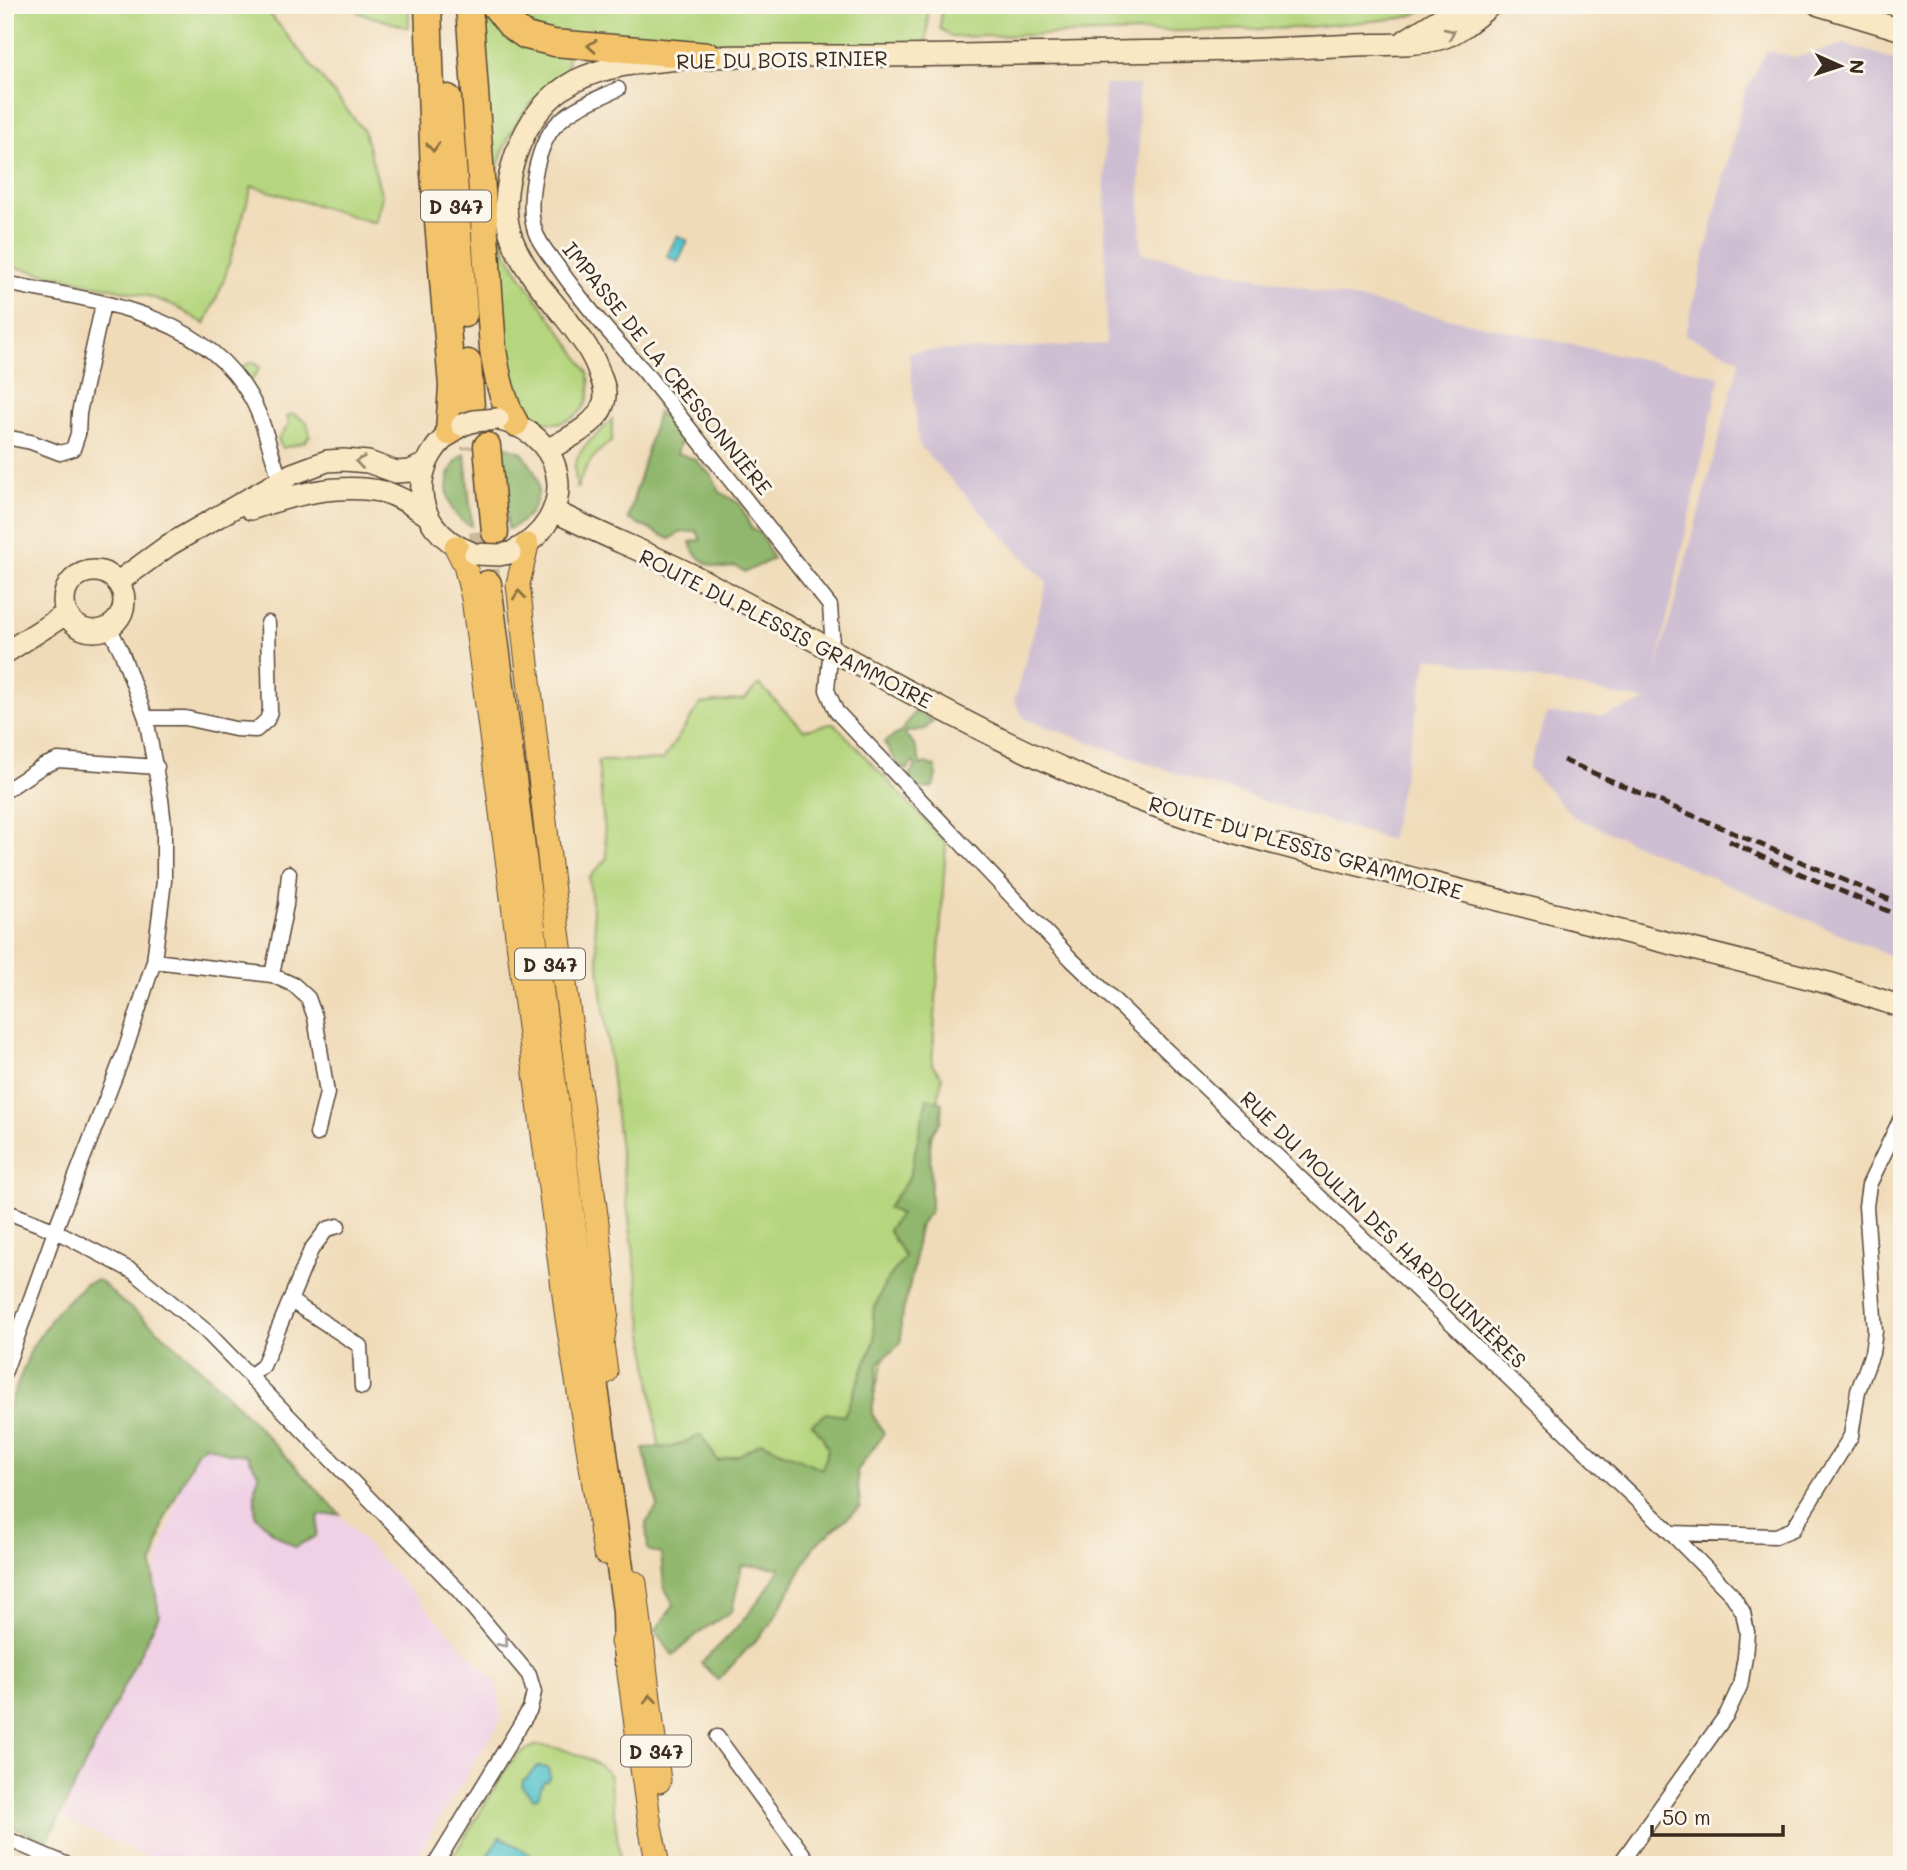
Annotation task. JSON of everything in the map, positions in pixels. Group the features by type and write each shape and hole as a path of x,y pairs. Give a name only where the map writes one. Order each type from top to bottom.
{"highway":[{"path":"428,5 434,174 452,386 480,418 506,407 498,383 492,349 469,5"},
{"name":"D 347","path":"444,5 446,65 480,418"},
{"name":"D 347","path":"455,5 480,418"},
{"path":"494,5 509,25 526,36 554,43 709,56"},
{"path":"481,447 491,544"},
{"name":"D 347","path":"602,1344 494,584 550,1066 626,1611 627,1659"}],"main road":[{"path":"602,1344 607,1313 606,1299 555,909 518,584 491,544 465,565 473,598 568,1318 615,1614 627,1659 650,1826 658,1865"},
{"name":"D 347","path":"602,1344 643,1638 664,1823 665,1865"}],"street":[{"name":"RUE DU BOIS RINIER","path":"1401,43 1462,5"},
{"name":"RUE DU BOIS RINIER","path":"547,450 583,428 597,415 604,402 604,388 597,365 581,337 525,268 509,232 505,199 520,141 535,114 555,94 573,82 602,69 709,56 932,57 1252,50 1401,43 1441,39 1491,5"},
{"path":"1819,5 1902,30"},
{"name":"IMPASSE DE LA CRESSONNIÈRE","path":"618,89 578,107 554,128 538,157 533,190 534,230 572,287 644,371 830,606 831,651"},
{"path":"5,283 151,316 197,340 234,373 259,414 281,481"},
{"path":"5,437 31,442 60,453 73,449 103,304"},
{"path":"480,418 533,434 547,450 556,470 558,490 554,511 543,530 491,544 439,533 427,514 422,498 425,464 435,447 480,418"},
{"path":"118,582 169,545 292,474 327,461 368,462 396,472 410,471 425,464"},
{"path":"212,522 281,499 331,490 384,492 427,514"},
{"name":"ROUTE DU PLESSIS GRAMMOIRE","path":"554,511 708,583 993,736 1085,779 1147,804 1200,822 1339,860 1832,984 1902,1007"},
{"path":"102,571 118,582 124,605 116,621 109,627 100,630 80,628 66,614 64,594 74,578 82,572 102,571"},
{"path":"5,653 66,614"},
{"path":"146,718 186,718 235,729 256,730 267,720 270,711 268,623"},
{"path":"5,1371 126,1048 154,961 162,907 164,854 156,767 146,718 109,627"},
{"name":"RUE DU MOULIN DES HARDOUINIÈRES","path":"831,651 827,690 836,711 1072,960 1671,1533 1732,1595 1743,1612 1746,1632 1740,1686 1727,1714 1619,1865"},
{"path":"5,791 43,766 58,760 156,767"},
{"path":"272,975 286,905 289,873"},
{"path":"154,961 272,975 294,985 308,998 315,1017 327,1093 317,1134"},
{"path":"1671,1533 1776,1536 1793,1529 1851,1436 1858,1391 1872,1353 1875,1331 1866,1206 1869,1185 1902,1116"},
{"path":"5,1211 56,1231 134,1272 206,1331 459,1591 529,1675 534,1692 530,1709 435,1865"},
{"path":"251,1376 263,1366 310,1250 327,1229 338,1226"},
{"path":"291,1301 360,1346 362,1387"},
{"path":"717,1737 811,1865"},
{"path":"5,1838 68,1865"}],"shaded area":[{"path":"1845,44 1902,62 1902,961 1574,817 1528,768 1547,714 1602,716 1647,701 1428,657 1390,840 1183,776 1025,719 1014,701 1047,583 919,445 909,352 1106,344 1104,85 1138,85 1141,253 1720,376 1654,679 1740,359 1685,335 1745,92 1767,50 1794,58"},
{"path":"213,1380 497,1683 501,1720 411,1865 163,1865 62,1817 147,1597"}],"green space":[{"path":"5,5 263,5 364,131 382,197 375,223 252,186 223,283 205,324 173,305 148,296 5,265"},
{"path":"353,5 409,5 409,28 359,13"},
{"path":"480,5 568,58 567,73 542,92 522,114 507,141 497,171 492,173"},
{"path":"504,5 928,5 927,38 921,46 906,50 563,37 545,34"},
{"path":"941,5 1431,5 1403,18 1298,28 951,37 940,28"},
{"path":"494,240 501,240 520,275 567,339 588,373 590,389 587,402 571,419 547,422 534,418 519,408 508,392"},
{"path":"249,363 260,368 250,382 240,369"},
{"path":"658,412 682,437 677,453 695,459 712,476 720,492 740,504 751,528 761,534 773,559 745,572 735,566 721,568 701,559 692,548 690,542 701,540 697,531 679,533 670,539 628,519"},
{"path":"293,414 307,422 310,435 305,442 282,448 278,439 289,424 287,416"},
{"path":"612,419 612,441 590,462 577,489 577,458"},
{"path":"500,445 522,453 536,475 538,484 536,502 531,511 508,529"},
{"path":"465,454 472,526 462,521 455,513 448,492 451,471"},
{"path":"759,684 804,730 834,723 946,843 932,1064 942,1077 927,1164 923,1213 845,1499 659,1447 619,1142 589,878 607,858 598,761 663,760 700,704 745,699"},
{"path":"916,710 933,721 925,729 904,735 915,747 920,765 926,763 935,767 933,787 925,789 912,785 909,775 916,766 913,762 906,770 899,767 884,742 902,731"},
{"path":"927,1098 942,1103 941,1120 930,1137 931,1210 918,1227 914,1267 901,1320 901,1343 878,1363 872,1414 884,1433 857,1471 860,1507 814,1546 771,1624 718,1680 701,1663 745,1618 780,1568 742,1565 732,1611 701,1631 673,1655 655,1631 674,1605 664,1587 661,1554 648,1550 646,1523 658,1506 643,1448 672,1447 701,1435 718,1461 739,1455 762,1442 822,1469 828,1449 812,1424 826,1413 844,1416 875,1340 873,1312 885,1283 905,1257 888,1230 900,1214 887,1208 909,1178"},
{"path":"97,1280 155,1327 237,1404 340,1514 319,1515 316,1536 295,1547 272,1532 255,1515 255,1488 259,1475 247,1455 227,1453 206,1445 197,1452 165,1518 152,1568 159,1615 47,1842 5,1823 5,1417 32,1347 57,1311 85,1284"},
{"path":"534,1746 552,1747 574,1753 595,1763 609,1774 621,1865 448,1865 510,1763 517,1755"}],"water":[{"path":"677,236 688,241 678,262 667,256"},
{"path":"537,1766 548,1768 550,1776 543,1782 538,1797 533,1798 522,1787 523,1780"},
{"path":"500,1836 536,1858 532,1865 482,1865"}],"tunnel":[{"path":"471,407 474,449"},
{"path":"482,531 488,584"}],"railway":[{"path":"1563,760 1902,905"},
{"path":"1729,841 1902,917"}]}
